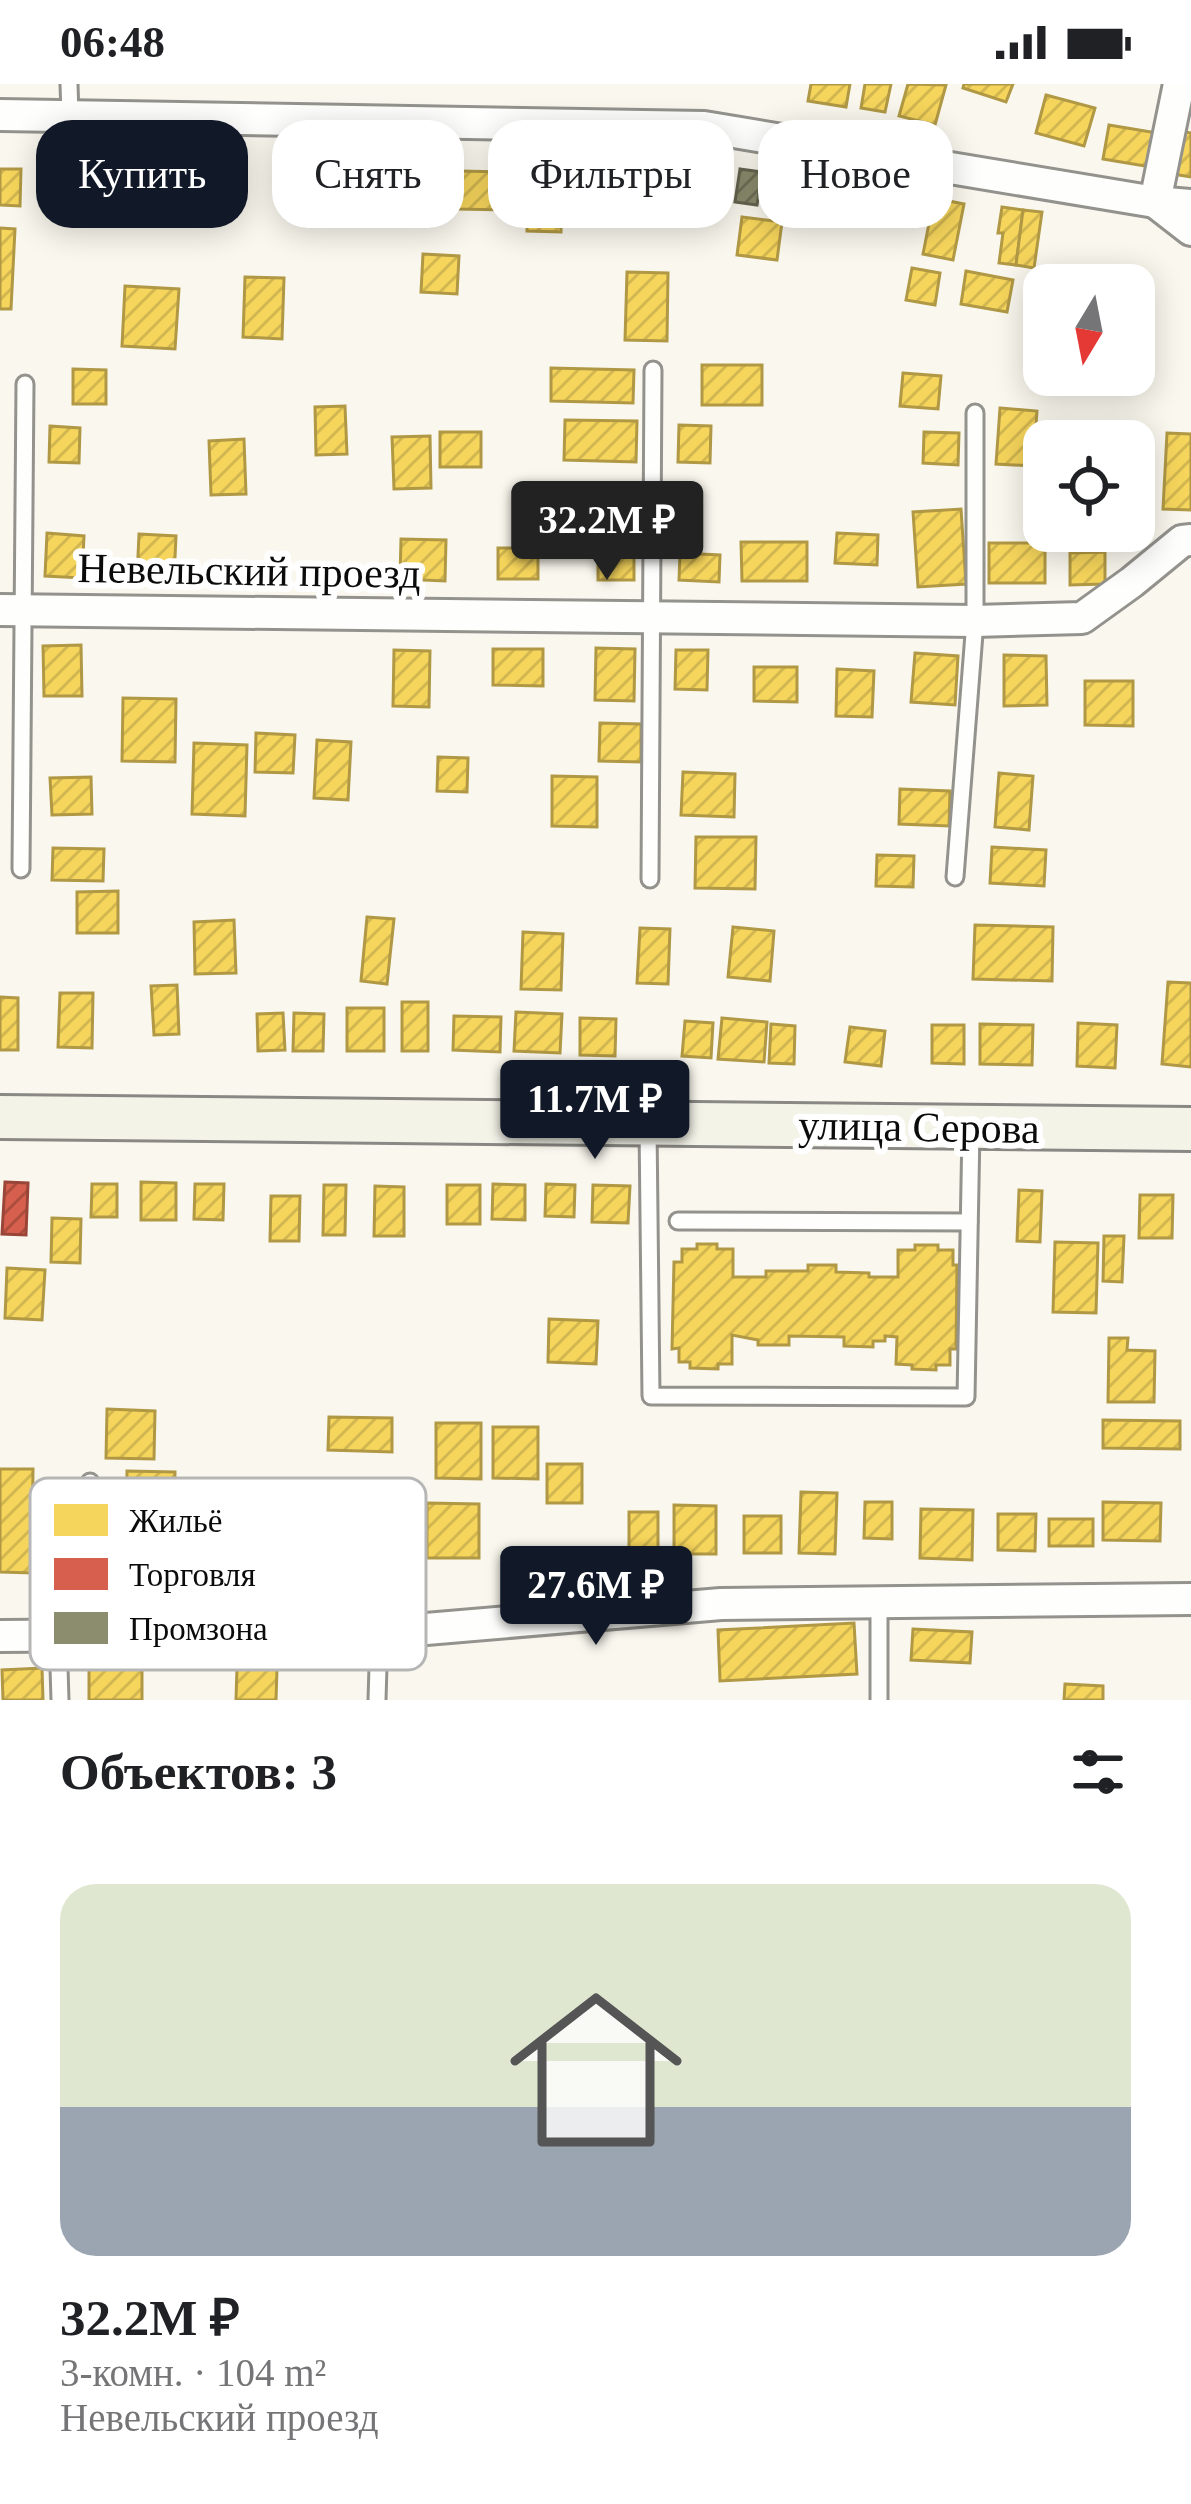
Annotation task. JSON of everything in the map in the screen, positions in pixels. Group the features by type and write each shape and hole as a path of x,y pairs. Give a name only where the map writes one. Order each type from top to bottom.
{"main road":[{"name":"улица Серова","path":"0,1117 1191,1130"}],"street":[{"path":"1155,202 1179,84"},
{"path":"0,115 704,127 1191,205"},
{"path":"1155,202 1191,230"},
{"name":"Невельский проезд","path":"11,610 975,621 1082,618 1182,541 1191,540"},
{"path":"426,1629 721,1604 1191,1599"},
{"path":"0,1636 30,1636"}],"lane":[{"path":"70,84 70,116"},
{"path":"650,878 653,370"},
{"path":"21,869 11,610 25,383"},
{"path":"955,877 975,621 975,413"},
{"path":"648,1123 651,1396 966,1397 971,1126"},
{"path":"678,1221 969,1222"},
{"path":"879,1602 879,1700"},
{"path":"60,1700 66,1670"},
{"path":"377,1700 381,1670"}],"building: Жильё":[{"path":"811,84 850,84 846,107 808,101"},
{"path":"865,84 891,84 885,112 861,108"},
{"path":"908,84 946,85 936,120 899,116"},
{"path":"964,84 1013,84 1006,102 963,88"},
{"path":"1046,95 1095,108 1084,146 1036,133"},
{"path":"1109,125 1157,133 1151,167 1103,159"},
{"path":"1181,131 1191,133 1191,177 1173,174"},
{"path":"0,169 21,169 20,206 0,205"},
{"path":"464,171 488,172 488,210 464,209"},
{"path":"953,202 964,204 953,260 923,254 928,228 953,228"},
{"path":"1002,207 1023,210 1016,265 999,263"},
{"path":"1023,210 1042,212 1035,264 1016,265"},
{"path":"742,217 758,219 758,228 781,228 777,260 737,255"},
{"path":"0,228 15,229 11,309 0,309"},
{"path":"527,228 561,228 561,232"},
{"path":"423,254 459,256 457,294 421,292"},
{"path":"912,268 940,273 935,305 906,300"},
{"path":"966,271 1013,280 1007,312 961,304"},
{"path":"627,272 668,273 667,341 625,340"},
{"path":"245,277 284,278 282,339 243,337"},
{"path":"125,286 179,289 175,349 122,346"},
{"path":"702,365 762,365 762,405 702,405"},
{"path":"551,368 634,370 633,403 551,401"},
{"path":"73,369 106,370 106,404 73,404"},
{"path":"903,373 941,376 938,409 900,406"},
{"path":"345,406 347,454 316,455 315,407"},
{"path":"1000,408 1037,411 1036,420 1023,420 1023,465 996,464"},
{"path":"565,420 637,421 636,462 564,460"},
{"path":"679,425 711,426 710,463 678,462"},
{"path":"50,426 80,428 79,463 49,462"},
{"path":"440,432 481,432 481,467 440,467"},
{"path":"924,432 959,433 958,465 923,463"},
{"path":"1167,433 1191,434 1191,510 1163,509"},
{"path":"430,436 431,488 394,489 392,437"},
{"path":"244,439 246,494 211,495 209,441"},
{"path":"961,509 966,584 918,587 913,512"},
{"path":"598,529 634,529 634,580 598,580"},
{"path":"47,533 84,536 82,578 45,576"},
{"path":"837,533 878,535 877,565 835,563"},
{"path":"139,534 176,536 174,579 137,577"},
{"path":"401,539 446,540 445,581 400,579"},
{"path":"741,542 807,542 807,581 742,581"},
{"path":"989,543 1023,543 1023,552 1045,552 1045,583 989,583"},
{"path":"498,548 538,548 538,579 498,579"},
{"path":"1105,552 1105,584 1070,585 1070,553"},
{"path":"680,553 720,555 719,582 679,580"},
{"path":"81,645 82,696 44,696 43,646"},
{"path":"596,648 635,649 634,701 595,700"},
{"path":"493,649 543,649 543,686 493,685"},
{"path":"394,650 430,651 429,707 393,706"},
{"path":"676,650 708,650 707,690 675,689"},
{"path":"915,653 958,656 955,705 911,702"},
{"path":"1004,655 1046,656 1047,705 1004,706"},
{"path":"754,667 797,667 797,702 754,701"},
{"path":"837,669 874,671 872,717 836,716"},
{"path":"1085,681 1133,681 1133,726 1085,725"},
{"path":"123,698 176,699 175,762 122,761"},
{"path":"600,723 641,724 641,762 599,761"},
{"path":"256,733 295,735 293,773 255,772"},
{"path":"317,740 351,742 348,800 314,798"},
{"path":"194,743 247,745 245,816 192,814"},
{"path":"438,757 468,758 467,792 437,791"},
{"path":"683,772 735,774 734,817 681,815"},
{"path":"999,773 1033,776 1029,830 995,827"},
{"path":"552,776 597,777 597,827 552,826"},
{"path":"91,777 92,814 52,815 50,778"},
{"path":"900,789 950,791 949,826 899,824"},
{"path":"696,837 756,837 755,889 695,888"},
{"path":"992,847 1046,850 1044,886 990,883"},
{"path":"53,848 104,849 103,881 52,880"},
{"path":"877,855 914,856 913,887 876,886"},
{"path":"118,891 118,933 77,933 77,892"},
{"path":"367,917 394,919 387,984 361,981"},
{"path":"234,920 236,973 195,974 194,922"},
{"path":"975,925 1053,927 1052,981 973,979"},
{"path":"733,927 774,931 770,981 728,977"},
{"path":"640,928 670,929 668,984 637,983"},
{"path":"523,932 563,934 561,990 521,989"},
{"path":"1168,982 1191,983 1191,1067 1162,1064"},
{"path":"177,985 179,1034 154,1035 151,986"},
{"path":"60,993 93,993 92,1048 58,1047"},
{"path":"0,997 18,998 18,1050 0,1050"},
{"path":"402,1002 428,1002 428,1051 402,1051"},
{"path":"347,1008 384,1008 384,1051 347,1051"},
{"path":"516,1012 562,1014 560,1053 514,1051"},
{"path":"283,1013 285,1050 258,1051 257,1014"},
{"path":"294,1013 324,1014 323,1051 293,1051"},
{"path":"454,1016 501,1017 500,1052 453,1050"},
{"path":"580,1018 616,1019 615,1056 580,1055"},
{"path":"722,1018 767,1022 764,1062 718,1059"},
{"path":"685,1021 713,1023 711,1058 682,1056"},
{"path":"1078,1023 1117,1025 1115,1068 1077,1066"},
{"path":"771,1024 795,1026 794,1064 769,1063"},
{"path":"980,1024 1033,1025 1032,1065 980,1064"},
{"path":"932,1025 964,1025 964,1064 932,1063"},
{"path":"850,1027 885,1031 881,1066 845,1062"},
{"path":"141,1182 176,1183 176,1220 141,1220"},
{"path":"92,1184 117,1184 117,1217 91,1217"},
{"path":"195,1184 224,1184 223,1220 194,1219"},
{"path":"493,1184 525,1185 525,1220 492,1219"},
{"path":"546,1184 575,1185 574,1217 545,1216"},
{"path":"324,1185 346,1185 345,1235 323,1235"},
{"path":"447,1185 480,1185 480,1224 447,1224"},
{"path":"593,1185 630,1186 628,1223 592,1222"},
{"path":"375,1186 404,1187 404,1236 374,1236"},
{"path":"1019,1190 1042,1191 1040,1242 1017,1241"},
{"path":"1140,1195 1173,1195 1172,1238 1139,1238"},
{"path":"271,1196 300,1196 299,1241 270,1241"},
{"path":"52,1218 81,1219 80,1263 51,1262"},
{"path":"1104,1236 1124,1236 1122,1282 1103,1281"},
{"path":"1055,1242 1098,1243 1096,1313 1053,1312"},
{"path":"697,1244 733,1249 733,1277 766,1277 766,1271 836,1265 836,1272 898,1277 898,1250 938,1245 938,1250 953,1250 956,1349 950,1349 950,1365 936,1365 936,1370 896,1364 897,1337 873,1341 873,1347 844,1346 844,1337 789,1336 789,1345 758,1345 758,1340 732,1335 732,1364 718,1364 718,1369 690,1368 690,1362 679,1362 679,1348 672,1349 674,1262 682,1262 682,1249 697,1249"},
{"path":"7,1268 45,1270 42,1320 5,1318"},
{"path":"549,1319 598,1321 596,1364 548,1362"},
{"path":"1109,1338 1128,1338 1127,1350 1155,1351 1154,1402 1108,1402"},
{"path":"107,1409 155,1411 154,1459 106,1458"},
{"path":"329,1417 392,1418 392,1452 328,1450"},
{"path":"1103,1420 1180,1421 1180,1449 1103,1448"},
{"path":"436,1423 481,1423 481,1479 436,1478"},
{"path":"493,1427 538,1427 538,1479 493,1478"},
{"path":"547,1464 582,1464 582,1503 547,1503"},
{"path":"0,1469 33,1469 30,1573 0,1572"},
{"path":"127,1471 175,1472 175,1478 127,1478"},
{"path":"801,1492 837,1493 835,1554 799,1553"},
{"path":"865,1502 892,1502 892,1539 864,1538"},
{"path":"1103,1502 1161,1503 1160,1541 1103,1540"},
{"path":"427,1503 479,1504 479,1558 427,1558"},
{"path":"674,1505 716,1506 716,1554 674,1554"},
{"path":"921,1509 973,1510 972,1560 920,1558"},
{"path":"629,1512 658,1512 658,1551 629,1550"},
{"path":"998,1514 1036,1514 1035,1551 998,1550"},
{"path":"744,1516 781,1516 781,1553 744,1553"},
{"path":"1049,1519 1093,1519 1093,1546 1049,1546"},
{"path":"854,1623 857,1674 720,1681 718,1630"},
{"path":"913,1629 972,1632 970,1663 911,1660"},
{"path":"2,1670 42,1670 43,1700 3,1700"},
{"path":"89,1670 142,1670 142,1700 89,1700"},
{"path":"237,1670 277,1670 276,1700 236,1700"},
{"path":"1065,1684 1103,1686 1103,1700 1064,1700"}],"building: Торговля":[{"path":"5,1182 28,1183 26,1235 2,1234"}],"building: Промзона":[{"path":"740,169 758,171 757,205 735,202"}]}
